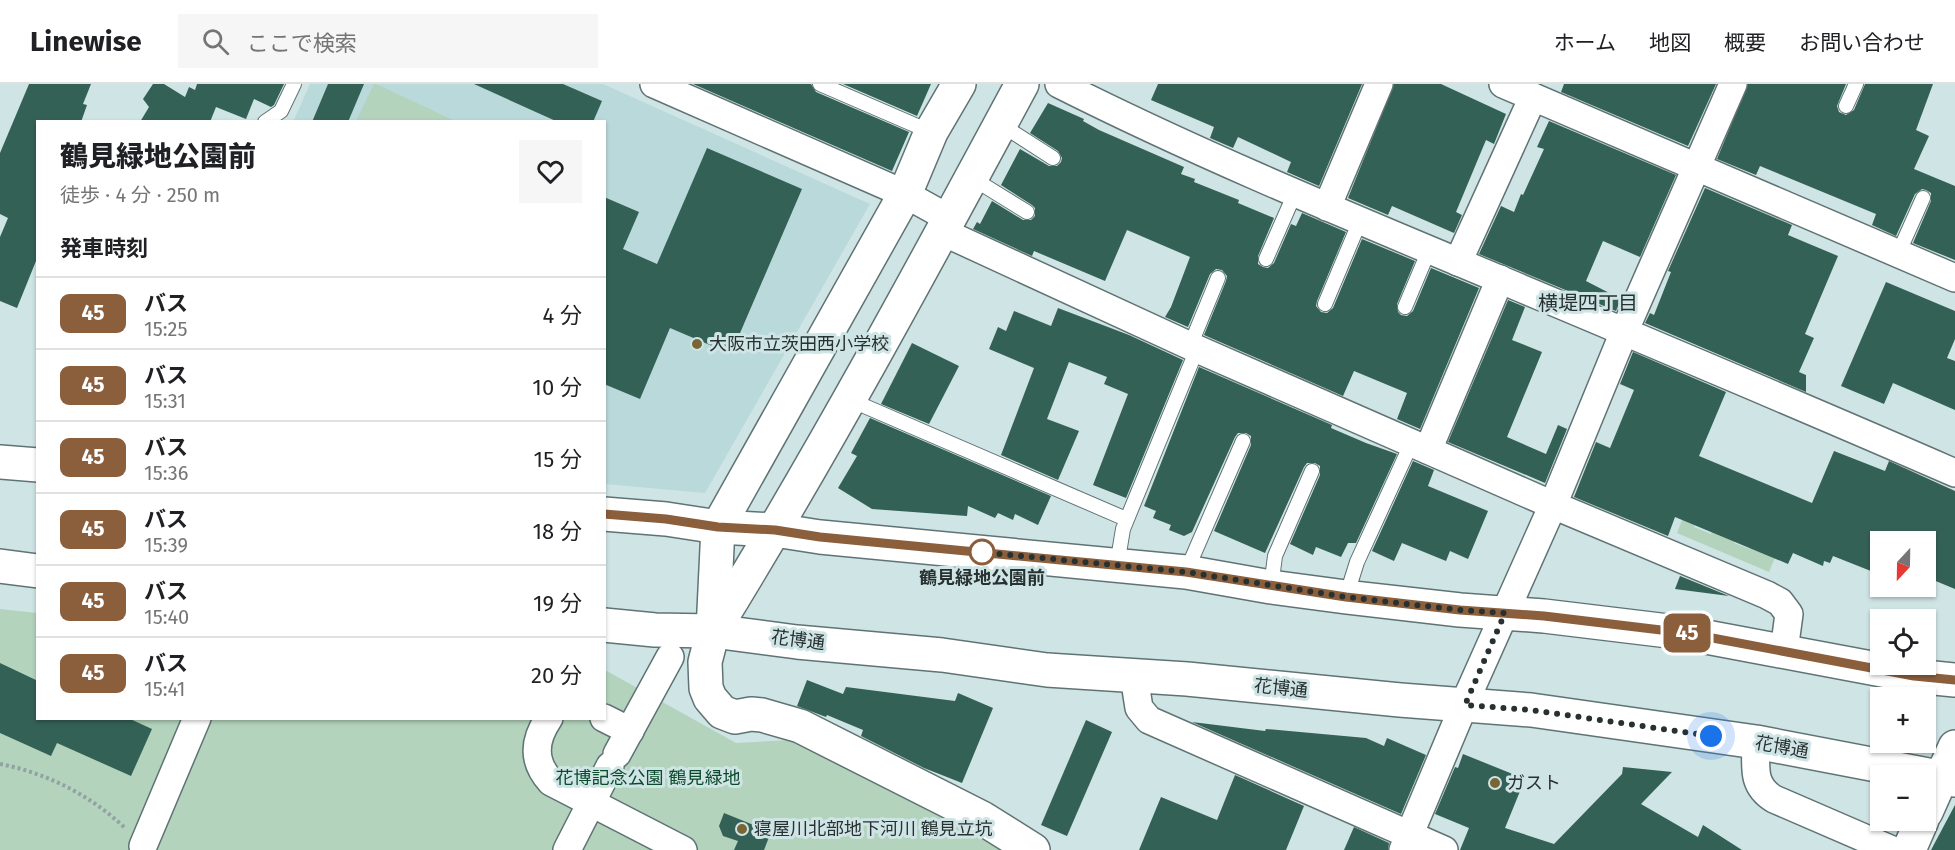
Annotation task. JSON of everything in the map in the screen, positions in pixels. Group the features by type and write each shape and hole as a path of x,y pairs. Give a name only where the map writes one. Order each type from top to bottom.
{"street":[{"path":"654,84 905,194 947,225 1194,347 1552,505 1738,582 1780,602 1789,617 1784,651"},
{"path":"960,84 931,132 905,194 718,527 713,631 705,662 706,688 710,698 722,712 735,717 751,714 762,715 800,726 982,818 1033,850"},
{"path":"713,631 775,530 947,225 1022,84"},
{"path":"1059,84 1327,207 1770,392 1955,473"},
{"path":"1327,207 1379,84"},
{"path":"1503,84 1955,278"},
{"path":"1406,842 1624,332 1733,84"},
{"path":"1458,262 1533,97"},
{"path":"1420,446 1500,279"},
{"path":"0,462 36,465"},
{"path":"606,514 1186,572 1346,597 1686,633 1914,676 1955,680"},
{"path":"0,566 36,571"},
{"name":"花博通","path":"606,625 655,630 713,631 797,642 942,655 1047,670 1188,679 1531,710 1756,742 1948,778"},
{"path":"567,850 670,657"},
{"path":"1134,676 1139,708 1149,720 1406,842 1444,850"},
{"path":"143,846 196,720"},
{"path":"548,720 536,745 537,761 550,782 683,850"},
{"path":"605,720 619,750"},
{"path":"1756,742 1757,783 1764,793 1892,850"},
{"path":"1936,797 1948,778 1955,747"},
{"path":"1909,850 1917,831"}],"lane":[{"path":"268,120 281,111 294,84"},
{"path":"820,84 931,132"},
{"path":"1846,106 1856,84"},
{"path":"1000,124 1053,158"},
{"path":"972,178 1027,212"},
{"path":"1266,259 1295,193"},
{"path":"1898,254 1923,198"},
{"path":"1325,304 1360,221"},
{"path":"1405,306 1429,250"},
{"path":"1117,565 1126,519 1194,347 1218,278"},
{"path":"848,399 1126,519"},
{"path":"1186,572 1244,441"},
{"path":"1346,597 1357,562 1420,446"},
{"path":"1271,586 1275,556 1312,471"}],"path":[{"path":"0,764 21,768 71,787 109,813 143,846"}],"shaded area":[{"name":"大阪市立茨田西小学校","path":"310,84 603,84 870,204 705,493 606,484 606,120 294,120"}],"green space":[{"path":"376,84 453,120 356,120"},
{"path":"1684,515 1696,520 1694,527 1711,534 1714,527 1736,536 1734,543 1750,549 1753,543 1777,553 1769,572 1677,533"},
{"name":"花博記念公園 鶴見緑地","path":"0,609 36,613 36,720 606,720 606,671 736,743 789,740 1008,850 0,850"}],"building":[{"path":"29,84 91,84 83,104 87,105 82,120 36,120 36,261 17,308 0,301 0,237 8,218 0,214 0,153"},
{"path":"153,84 164,84 185,97 189,87 195,90 197,84 284,84 271,107 254,99 246,119 216,107 211,120 141,120 149,107 143,99"},
{"path":"328,84 364,84 349,120 313,120"},
{"path":"474,84 563,84 602,101 594,120 554,120"},
{"path":"693,84 811,84 816,92 909,132 892,171"},
{"path":"843,84 931,84 917,116"},
{"path":"1158,84 1362,84 1319,186 1287,172 1291,162 1238,137 1233,148 1210,138 1214,127 1151,100"},
{"path":"1394,84 1441,84 1506,114 1494,144 1486,140 1456,212 1462,215 1454,233 1392,206 1388,215 1348,198"},
{"path":"1564,84 1716,84 1688,146 1561,92"},
{"path":"1748,84 1846,84 1837,106 1839,112 1846,115 1854,110 1865,84 1933,84 1916,130 1929,136 1914,169 1955,186 1955,260 1913,243 1931,201 1931,193 1926,190 1922,189 1915,194 1896,236 1872,225 1876,214 1760,166 1756,175 1717,159"},
{"path":"1048,103 1084,119 1083,121 1099,130 1184,167 1181,174 1195,179 1194,182 1239,200 1238,203 1274,218 1258,256 1258,264 1263,267 1268,268 1274,263 1291,224 1296,226 1302,213 1346,232 1317,301 1316,306 1321,312 1327,313 1333,308 1362,239 1415,261 1397,304 1401,315 1407,316 1413,311 1431,268 1479,288 1420,429 1397,419 1407,393 1354,371 1343,396 1204,335 1226,281 1227,276 1222,270 1216,269 1210,274 1188,327 1165,317 1190,257 1127,230 1105,281 1034,251 1032,256 973,229 977,222 980,224 992,201 1023,220 1031,220 1035,216 1035,208 1032,205 1001,185 1020,149 1049,166 1057,166 1061,162 1062,158 1058,151 1030,133"},
{"path":"1549,121 1676,175 1640,257 1603,241 1586,281 1621,299 1616,311 1479,254 1501,206 1514,212 1521,194 1523,195 1544,149 1537,147"},
{"path":"707,148 802,189 731,354 670,328 640,399 606,385 606,198 639,212 623,249 657,264"},
{"path":"1705,188 1792,225 1788,235 1838,256 1805,334 1814,338 1799,372 1806,375 1806,392 1645,323 1650,313 1654,315 1671,272 1668,271"},
{"path":"1886,282 1955,311 1955,339 1947,358 1955,361 1955,410 1893,383 1884,404 1841,386"},
{"path":"1508,300 1525,307 1512,340 1542,352 1507,437 1546,454 1558,425 1567,429 1545,483 1448,442"},
{"path":"1058,308 1129,335 1183,360 1126,498 1093,485 1128,394 1104,384 1107,377 1069,362 1047,419 1079,431 1058,480 1001,455 1034,368 989,349 998,327 1006,331 1014,311 1051,326"},
{"path":"912,343 959,366 929,424 881,404"},
{"path":"1633,352 1726,392 1699,456 1812,503 1834,451 1885,471 1889,461 1955,491 1955,589 1936,581 1936,531 1870,531 1870,571 1833,556 1830,563 1824,561 1823,566 1793,553 1788,564 1675,517 1668,536 1574,497 1596,442 1610,448 1634,390 1620,384"},
{"path":"1199,367 1332,425 1331,428 1397,454 1356,543 1348,543 1341,557 1316,547 1313,555 1290,544 1320,475 1320,466 1315,463 1307,463 1304,467 1265,553 1214,531 1251,445 1251,436 1246,433 1238,433 1235,437 1192,532 1184,536 1169,530 1171,525 1153,518 1156,511 1144,506"},
{"path":"870,418 1051,496 1038,525 1015,514 1013,520 998,513 995,518 968,506 967,516 872,509 838,488 857,456 851,453"},
{"path":"1413,461 1434,470 1428,486 1488,511 1468,559 1450,551 1446,561 1402,543 1394,561 1372,551"},
{"path":"1680,576 1729,596 1675,589"},
{"path":"0,663 36,680 36,720 132,720 152,729 131,776 57,743 51,756 0,733"},
{"path":"807,680 843,694 846,687 955,701 958,693 993,708 962,783 924,768 861,736 863,730 797,706"},
{"path":"1086,720 1112,732 1067,836 1041,825"},
{"path":"1192,722 1265,731 1266,729 1366,738 1384,746 1387,738 1426,755 1401,814"},
{"path":"1463,754 1525,779 1505,828 1554,844 1622,774 1623,767 1672,772 1641,804 1698,837 1703,825 1742,850 1460,850 1469,828 1435,814"},
{"path":"1235,775 1304,806 1286,850 1139,850 1161,797 1217,820"},
{"path":"1955,805 1955,850 1931,850"},
{"name":"寝屋川北部地下河川 鶴見立坑","path":"724,813 771,832 764,850 734,850 738,841 723,836 719,826"},
{"path":"1354,827 1389,843 1388,850 1344,850"}],"bus line":[{"name":"45","path":"606,514 1186,572 1346,597 1460,610 1544,616 1686,633 1914,676 1955,680"}],"place":[{"name":"大阪市立茨田西小学校","path":"697,344"},
{"name":"鶴見緑地公園前","path":"982,552"},
{"name":"ガスト","path":"1495,783"},
{"name":"寝屋川北部地下河川 鶴見立坑","path":"742,829"}],"district":[{"name":"横堤四丁目","path":"1588,303"}],"route":[{"path":"982,552 980,552 1186,572 1346,597 1505,613 1465,705 1531,710 1711,736"}]}
